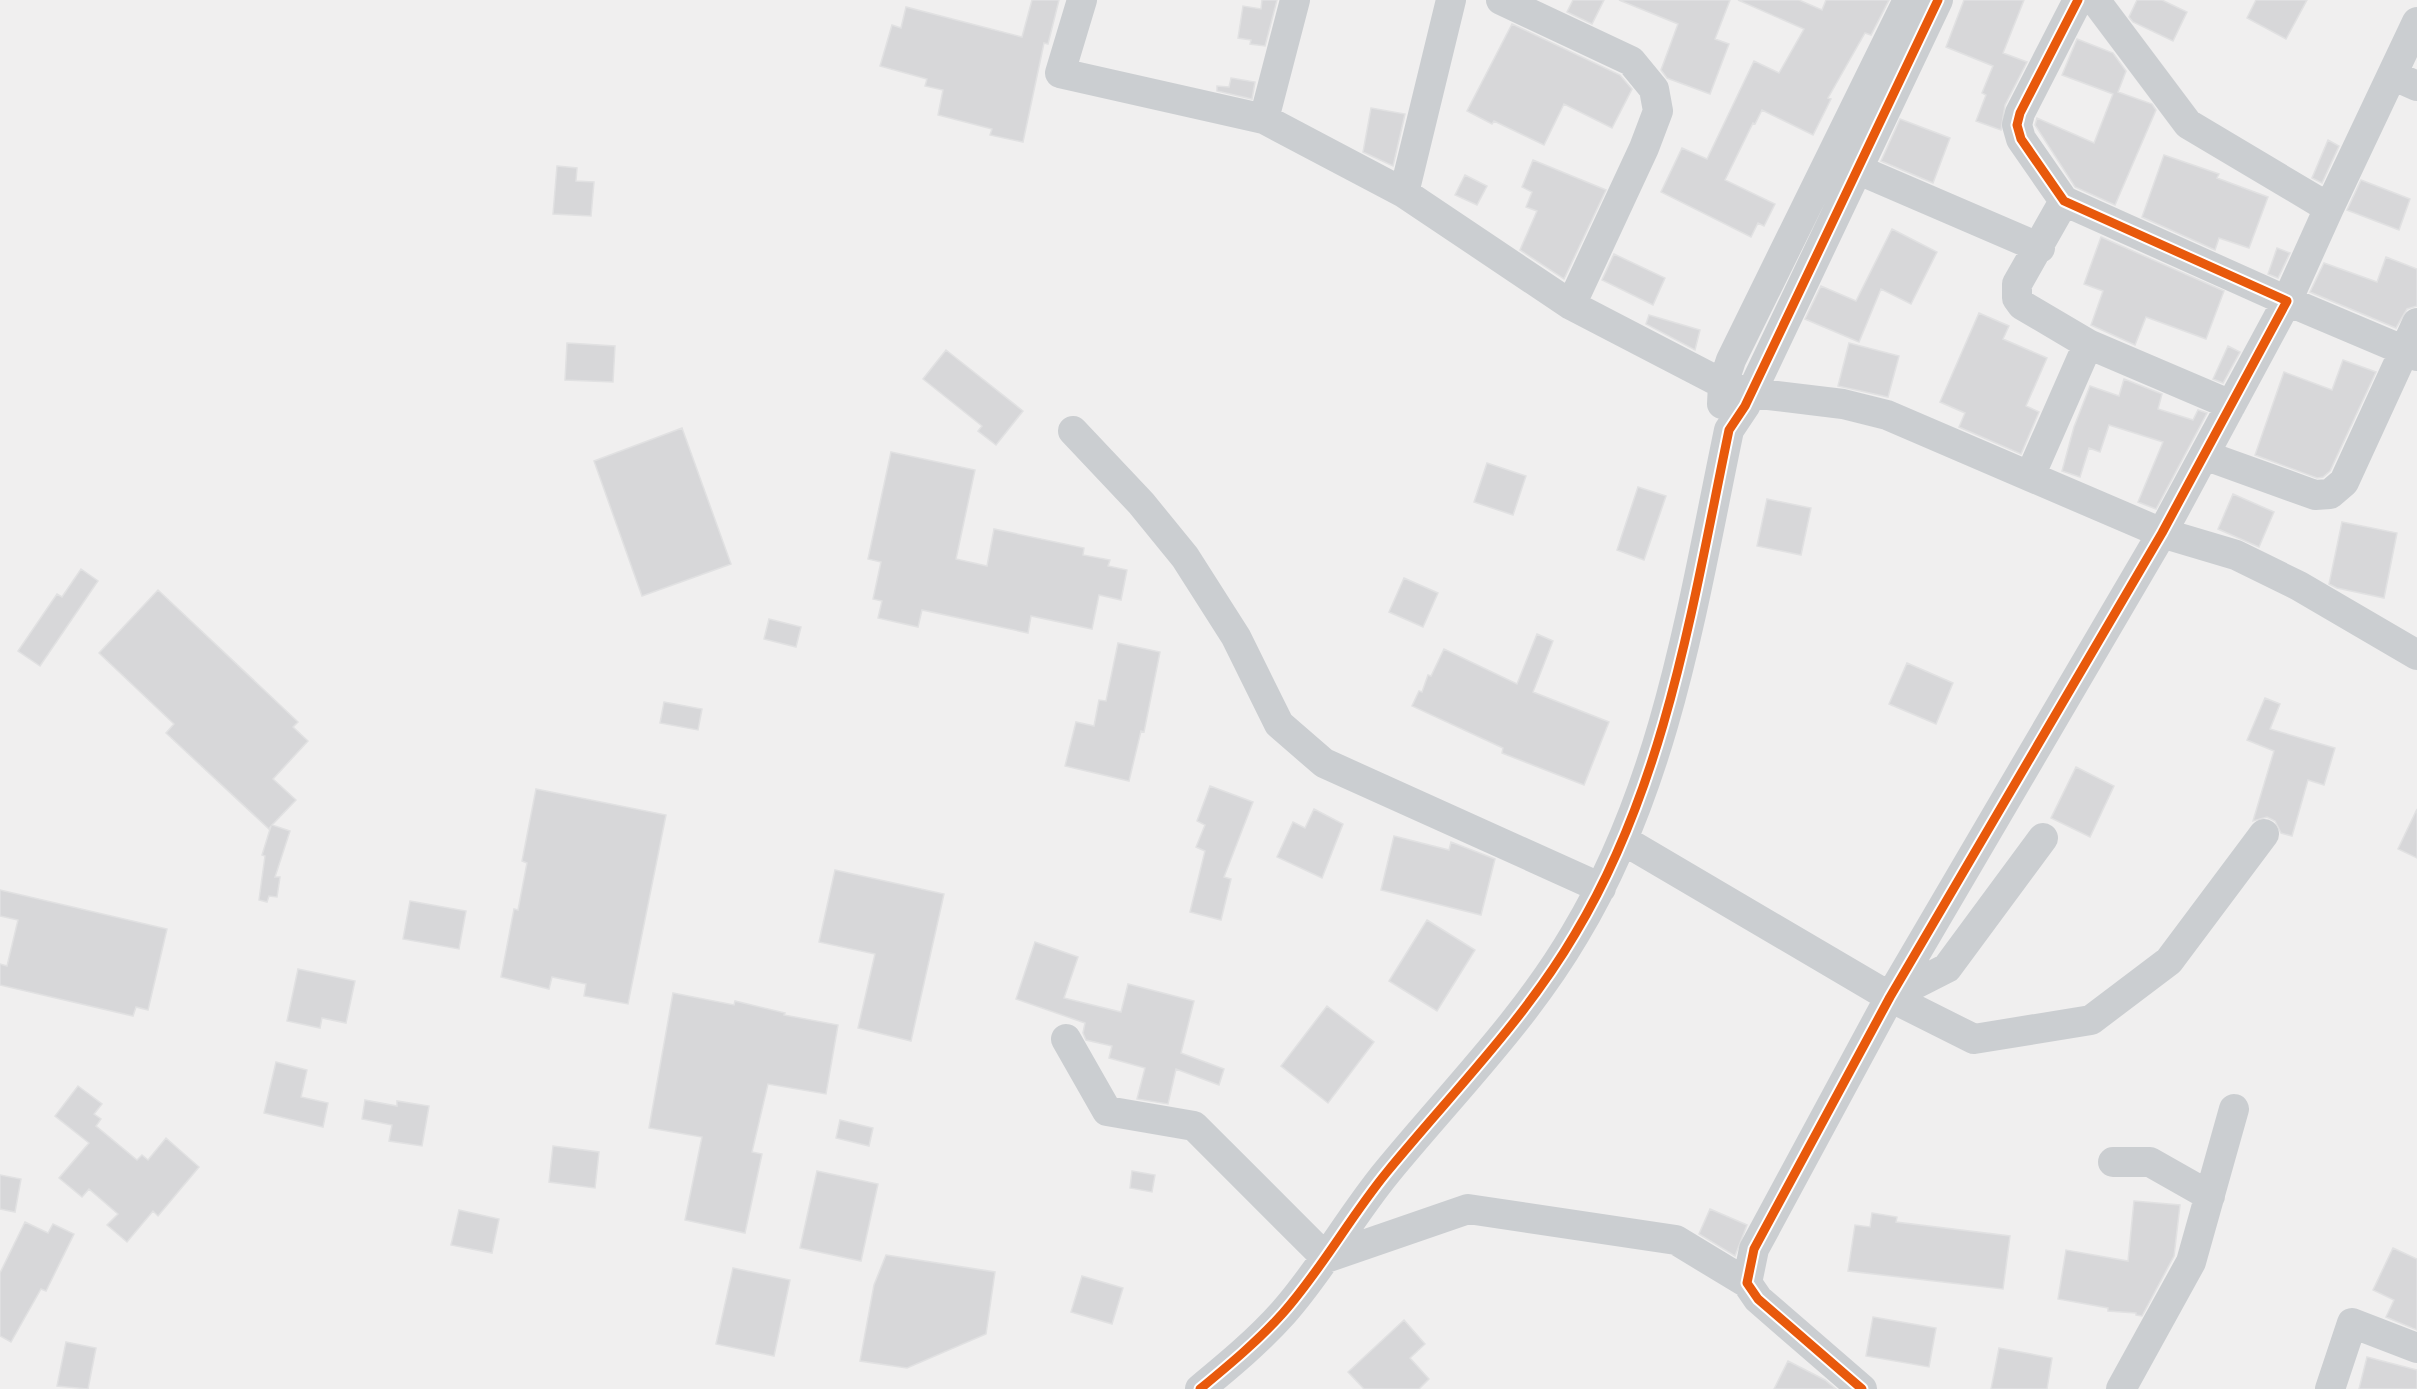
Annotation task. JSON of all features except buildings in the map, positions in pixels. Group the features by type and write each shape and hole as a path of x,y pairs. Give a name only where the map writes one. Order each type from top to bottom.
{"street":[{"path":"1082,0 1060,73 1264,119 1404,194 1571,305 1737,389 1843,404 1887,415 2162,533 2236,555 2299,586 2417,656"},
{"path":"1264,119 1295,0"},
{"path":"1404,194 1451,0"},
{"path":"1501,0 1631,61 1654,89 1658,111 1655,121 1571,305"},
{"path":"1200,1389 1270,1327 1326,1258 1380,1181 1546,978 1601,888 1623,840 1644,785 1671,700 1737,389 1843,163 1908,0"},
{"path":"1843,163 1938,0"},
{"path":"2078,0 2020,113 2017,125 2020,139 2064,201 2411,354"},
{"path":"2095,0 2188,124 2329,208"},
{"path":"1747,1283 1754,1249 1890,997 2162,533 2287,301 2329,208 2404,80 2417,22"},
{"path":"1843,163 2040,248"},
{"path":"2064,201 2040,248 2017,284 2017,298 2022,305 2088,344 2231,405"},
{"path":"2204,455 2315,495 2330,494 2343,482 2411,354 2417,323"},
{"path":"2030,476 2088,344"},
{"path":"1073,431 1141,503 1185,557 1236,638 1279,724 1324,763 1601,888"},
{"path":"1623,840 1890,997 1974,1040 2091,1020 2169,961 2264,834"},
{"path":"1890,997 1947,968 2043,838"},
{"path":"1066,1039 1107,1111 1194,1126 1326,1258"},
{"path":"2121,1389 2191,1262 2234,1109"},
{"path":"2113,1162 2150,1162 2210,1196"},
{"path":"1326,1258 1468,1209 1676,1240 1747,1283 1758,1299 1862,1389"},
{"path":"2330,1389 2352,1323 2417,1348"}],"cycle path":[{"path":"1200,1389 1264,1333 1297,1296 1387,1172 1533,997 1575,934 1607,875 1633,815 1655,753 1673,689 1689,625 1729,430 1745,406 1938,0"},
{"path":"1862,1389 1758,1299 1747,1283 1754,1249 1890,997 2162,533 2287,301 2064,201 2021,139 2017,125 2020,113 2078,0"}]}
